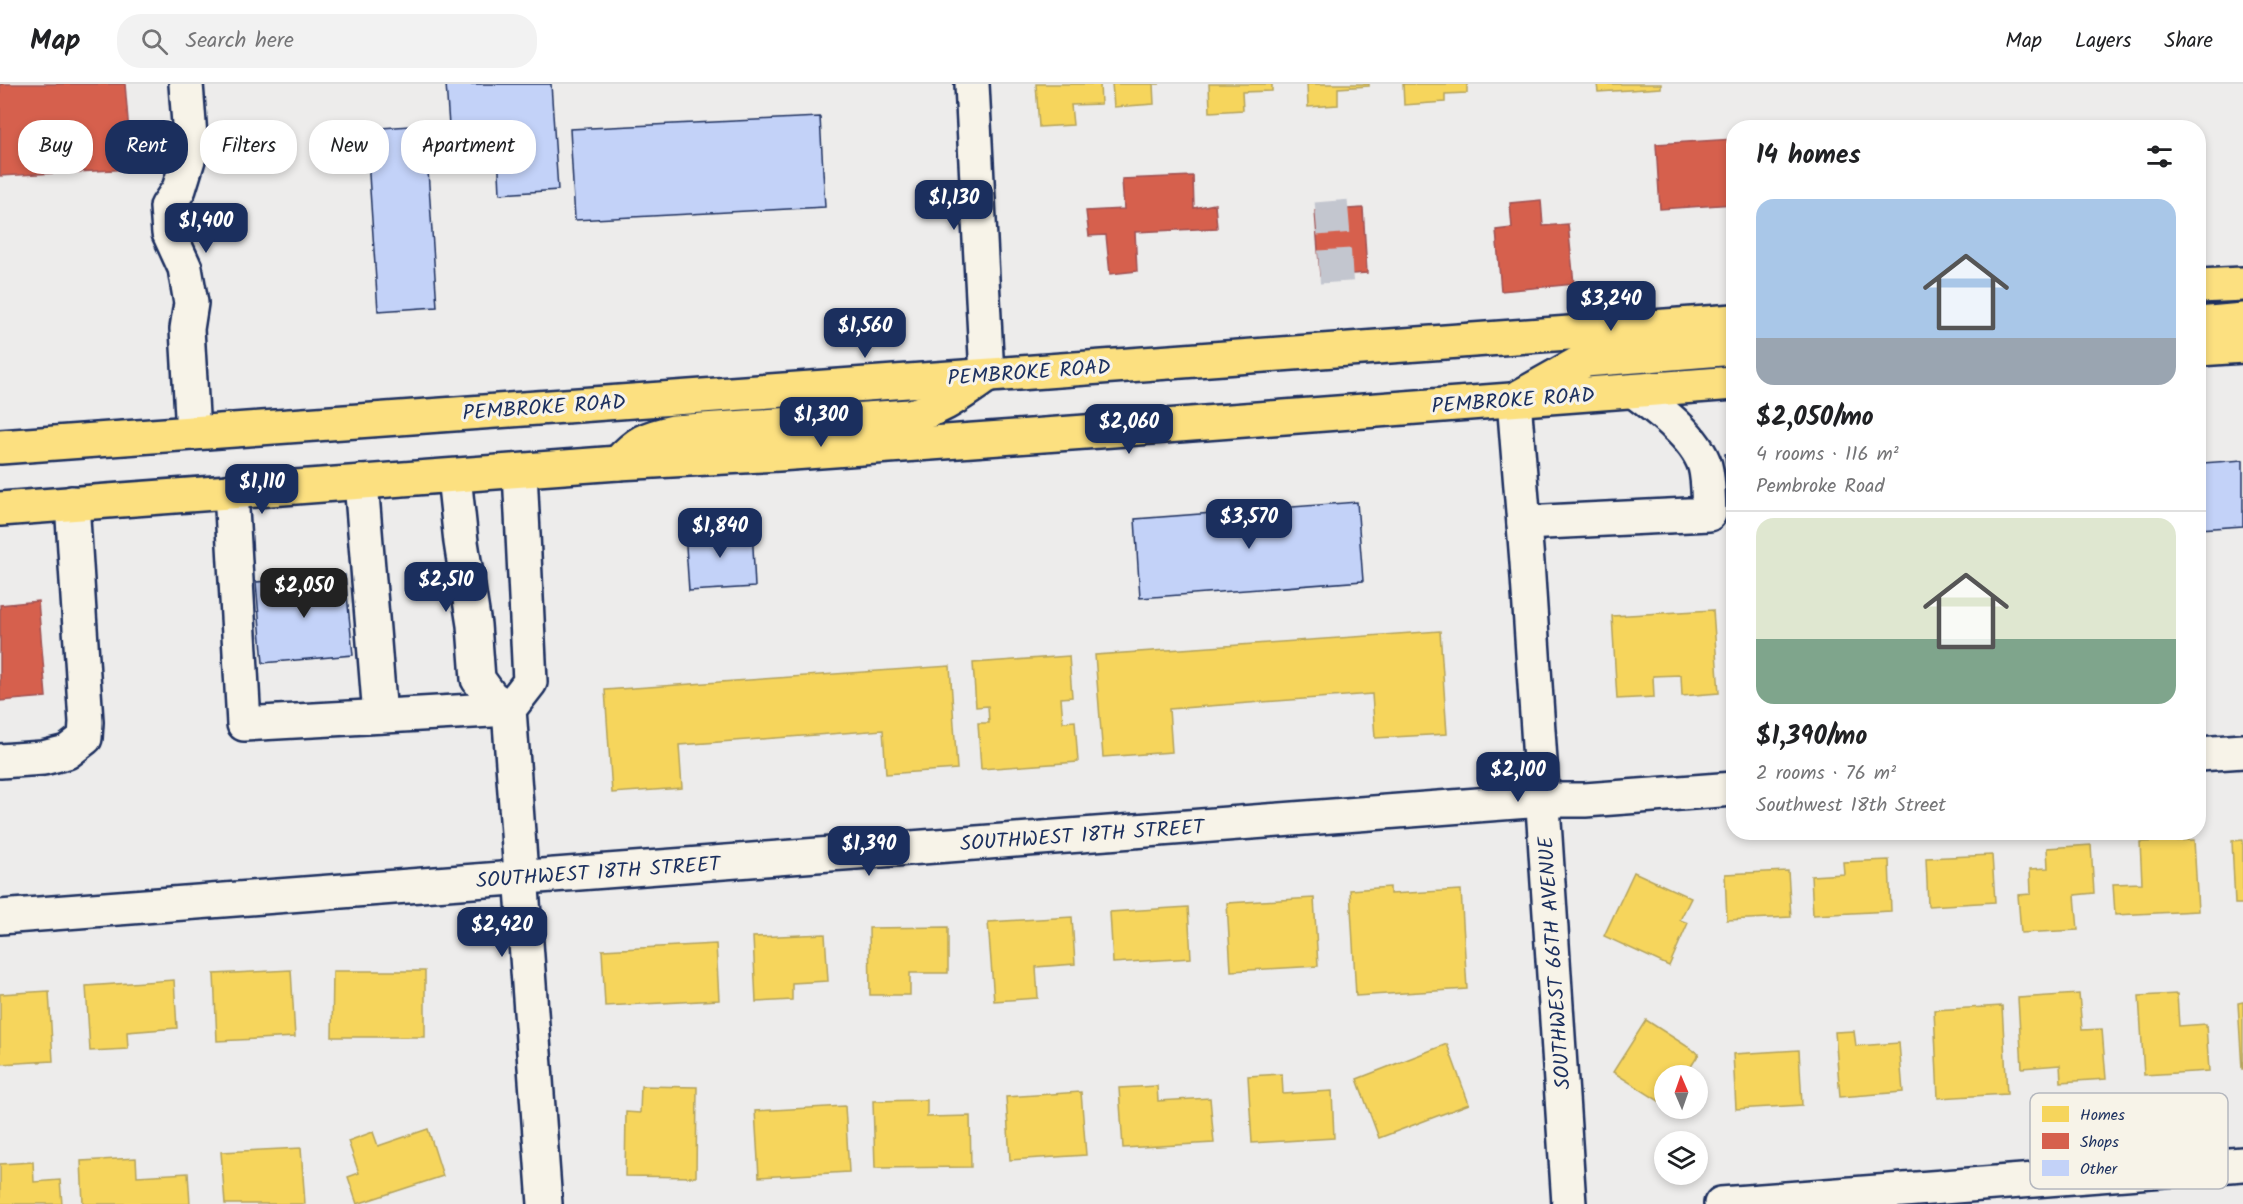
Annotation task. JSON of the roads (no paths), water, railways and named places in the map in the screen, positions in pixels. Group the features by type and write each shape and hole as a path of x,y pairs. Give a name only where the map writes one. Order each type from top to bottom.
{"main road":[{"path":"2206,286 2243,284"},
{"path":"2206,323 2243,320"},
{"name":"PEMBROKE ROAD","path":"0,447 1726,322"},
{"path":"2206,349 2243,346"},
{"path":"1514,400 1585,360 1726,349"},
{"path":"618,463 633,446 642,441 674,432 909,416 929,412 943,406 987,376"},
{"name":"PEMBROKE ROAD","path":"0,509 1726,384"}],"street":[{"path":"186,84 191,150 179,189 167,207 169,233 185,268 191,303 187,329 193,433"},
{"path":"972,84 987,376"},
{"path":"1524,523 1708,514 1706,469 1700,452 1660,411 1634,391"},
{"name":"SOUTHWEST 66TH AVENUE","path":"1514,400 1569,1204"},
{"path":"520,471 530,682 509,709 545,1204"},
{"path":"454,476 461,542 474,625 478,679 491,697 509,709"},
{"path":"361,482 380,716"},
{"path":"231,491 244,724 509,709"},
{"path":"0,761 43,758 67,752 85,738 86,712 72,503"},
{"path":"2206,754 2243,751"},
{"name":"SOUTHWEST 18TH STREET","path":"0,917 1543,800 1586,800 1726,790"},
{"path":"2228,1165 2243,1164"},
{"path":"1721,1204 2030,1180"}],"tunnel":[{"path":"1316,219 1364,215"},
{"path":"1319,267 1366,264"}]}
